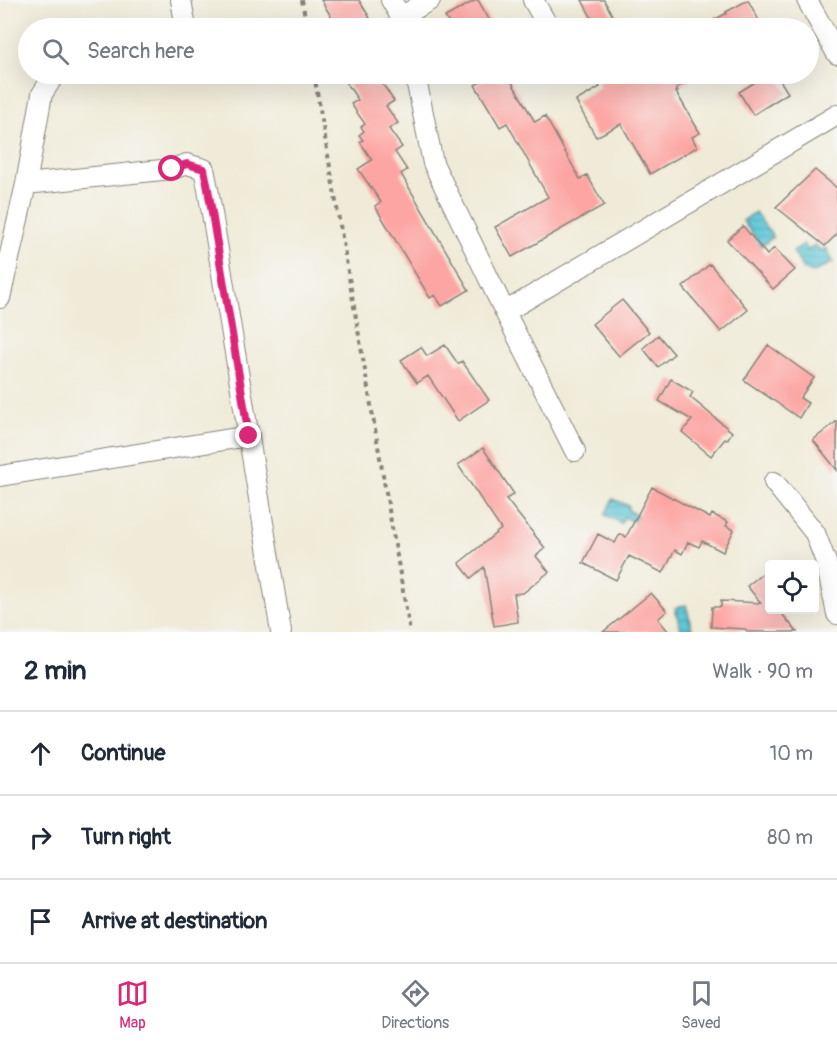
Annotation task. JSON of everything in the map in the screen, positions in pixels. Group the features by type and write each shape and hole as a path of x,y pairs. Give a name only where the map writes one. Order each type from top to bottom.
{"street":[{"path":"181,0 184,18"},
{"path":"391,0 400,18"},
{"path":"409,18 430,0"},
{"path":"533,0 543,18"},
{"path":"807,0 817,18"},
{"path":"819,22 837,54"},
{"path":"0,298 26,184 42,94 48,84"},
{"path":"417,84 433,163 575,451"},
{"path":"505,312 837,115"},
{"path":"26,184 172,169 187,164 204,169 281,632"},
{"path":"0,476 249,436"},
{"path":"774,482 815,533 826,562 837,614"}],"path":[{"path":"302,0 305,18"},
{"path":"316,84 410,632"}],"water":[{"path":"755,212 773,237 761,246 743,221"},
{"path":"804,244 807,250 816,245 820,251 826,248 833,262 813,273 803,269 793,251"},
{"path":"613,499 629,506 628,510 637,515 634,522 624,517 621,523 605,515"},
{"path":"686,605 692,629 681,631 675,608"}],"building":[{"path":"321,0 359,0 370,18 332,18"},
{"path":"478,0 488,18 446,18"},
{"path":"582,0 604,0 614,18 592,18"},
{"path":"748,0 758,18 718,18"},
{"path":"347,84 383,84 394,101 386,106 398,123 389,129 402,147 395,152 407,170 401,174 469,290 442,306 435,295 430,298 375,206 381,202 358,169 372,160 360,142 363,140 359,135 364,131 361,127 365,124 351,104 358,100"},
{"path":"513,84 535,122 545,116 580,179 587,175 604,205 512,257 495,227 548,197 507,123 500,127 475,85"},
{"path":"598,84 683,84 676,88 678,91 676,92 700,133 692,137 697,147 650,174 621,124 596,137 576,101 600,87"},
{"path":"752,84 782,84 788,93 753,115 739,92"},
{"path":"815,170 837,188 837,234 825,246 776,207"},
{"path":"743,226 767,255 774,248 795,270 773,289 727,240"},
{"path":"710,264 748,310 721,332 683,287"},
{"path":"622,300 649,332 619,356 592,324"},
{"path":"658,335 674,354 658,367 643,348"},
{"path":"445,345 458,364 462,361 489,400 458,421 428,376 417,383 401,360 421,347 427,356"},
{"path":"768,345 814,378 800,398 808,403 799,418 744,380"},
{"path":"671,379 693,392 690,397 732,432 711,456 682,432 692,420 659,401"},
{"path":"837,421 837,470 813,440"},
{"path":"483,448 514,494 506,499 545,548 536,556 549,572 523,593 514,594 518,622 494,626 484,567 471,578 459,563 501,529 458,465"},
{"path":"652,487 710,518 712,514 728,522 726,526 734,530 723,552 702,541 699,547 688,542 682,554 675,550 663,573 629,556 616,580 583,563 598,534 615,543 620,534 626,537"},
{"path":"762,574 765,577 765,614 782,614 797,632 748,632 745,629 711,627 712,607 721,607 721,601 761,603 747,586"},
{"path":"651,593 667,611 658,619 669,632 603,632"}],"route":[{"path":"172,169 187,164 204,169 249,436"}]}
